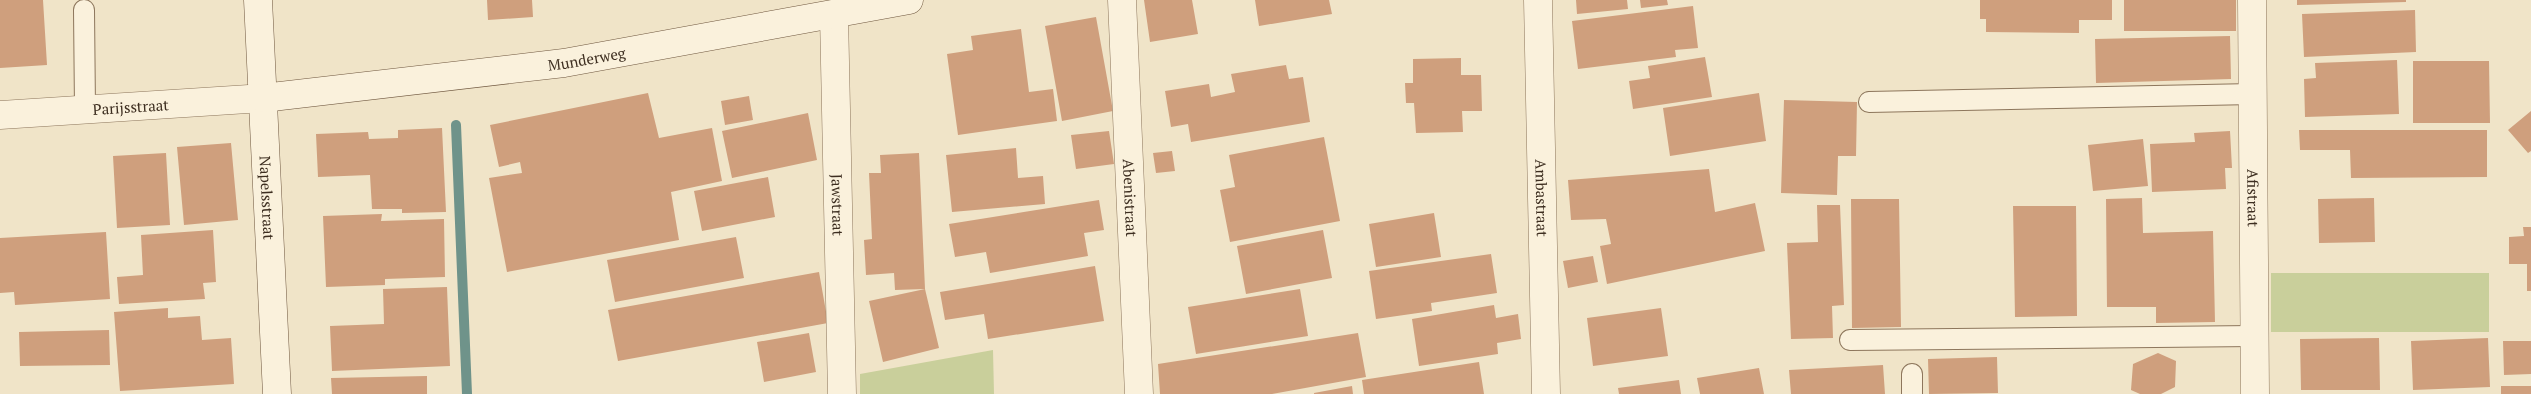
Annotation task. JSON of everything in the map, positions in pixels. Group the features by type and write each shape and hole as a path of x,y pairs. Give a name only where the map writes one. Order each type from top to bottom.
{"street":[{"name":"Napelsstraat","path":"258,0 277,394"},
{"name":"Munderweg","path":"263,98 564,63 834,16 909,0"},
{"name":"Abenistraat","path":"1122,0 1139,394"},
{"name":"Ambastraat","path":"1538,0 1546,394"},
{"name":"Afistraat","path":"2252,0 2255,394"},
{"name":"Jawstraat","path":"834,16 842,394"},
{"name":"Parijsstraat","path":"0,115 263,98"}],"lane":[{"path":"84,10 85,109"},
{"path":"1869,102 2253,94"},
{"path":"1850,340 2254,336"},
{"path":"1912,374 1912,394"}],"green space":[{"path":"2271,273 2489,273 2489,332 2271,332"},
{"path":"993,350 994,394 860,394 860,374"}],"building":[{"path":"0,0 43,0 47,65 0,68"},
{"path":"487,0 532,0 533,17 488,20"},
{"path":"1144,0 1192,0 1198,34 1150,42"},
{"path":"1255,0 1329,0 1332,14 1259,26"},
{"path":"1576,0 1627,0 1628,9 1577,14"},
{"path":"1640,0 1667,0 1668,5 1641,8"},
{"path":"1980,0 2112,0 2112,20 2079,20 2079,33 1986,32 1986,19 1980,19"},
{"path":"2124,0 2236,0 2236,31 2124,31"},
{"path":"2297,0 2406,0 2406,2 2297,5"},
{"path":"1693,6 1698,48 1675,50 1676,57 1578,69 1572,21"},
{"path":"2415,10 2416,52 2304,57 2302,14"},
{"path":"1096,17 1113,111 1062,121 1045,26"},
{"path":"1021,29 1029,92 1053,89 1057,121 958,135 947,54 973,50 971,36"},
{"path":"2230,36 2231,79 2096,83 2095,39"},
{"path":"1705,57 1712,97 1633,109 1629,81 1650,78 1648,66"},
{"path":"1461,58 1461,75 1481,75 1482,111 1462,111 1463,132 1416,133 1414,103 1406,103 1405,83 1413,83 1413,59"},
{"path":"2397,60 2399,114 2305,117 2304,79 2316,78 2315,63"},
{"path":"2413,61 2489,61 2490,123 2413,123"},
{"path":"1286,65 1289,79 1303,77 1310,122 1191,142 1188,124 1171,127 1165,91 1209,84 1211,97 1235,92 1231,74"},
{"path":"648,93 659,138 712,128 722,181 671,192 679,240 507,272 489,178 522,173 520,162 499,167 490,125"},
{"path":"1759,93 1766,141 1670,156 1663,108"},
{"path":"749,96 753,120 725,125 721,101"},
{"path":"1784,100 1857,102 1856,156 1838,156 1837,195 1781,193"},
{"path":"2531,111 2531,151 2528,153 2508,130"},
{"path":"808,113 817,160 732,178 722,131"},
{"path":"442,128 446,212 402,213 402,209 372,209 370,175 318,177 316,134 368,132 369,139 398,138 398,130"},
{"path":"2299,130 2487,130 2487,177 2351,178 2350,150 2300,150"},
{"path":"1109,131 1114,164 1076,169 1071,135"},
{"path":"2230,131 2232,168 2225,168 2226,189 2152,192 2150,144 2195,142 2194,133"},
{"path":"1324,137 1340,221 1230,242 1220,190 1235,187 1229,155"},
{"path":"2143,139 2148,186 2093,191 2088,145"},
{"path":"231,143 238,220 184,225 177,147"},
{"path":"1016,148 1018,178 1043,176 1045,204 952,212 946,155"},
{"path":"1172,151 1175,171 1156,173 1153,153"},
{"path":"166,153 170,225 117,228 113,156"},
{"path":"919,153 925,289 895,290 894,273 866,275 864,240 872,239 869,173 881,173 880,155"},
{"path":"1709,169 1715,212 1755,203 1765,251 1607,284 1600,246 1611,244 1606,219 1571,220 1568,180"},
{"path":"768,177 775,217 702,231 694,191"},
{"path":"2142,198 2143,233 2213,231 2215,322 2156,323 2156,307 2107,307 2106,199"},
{"path":"2374,198 2375,242 2319,243 2318,199"},
{"path":"1851,199 1899,199 1901,327 1852,328"},
{"path":"1099,200 1104,230 1084,233 1088,256 990,273 986,252 955,257 949,224"},
{"path":"1817,205 1840,205 1844,305 1832,306 1833,338 1791,339 1787,243 1818,242"},
{"path":"2013,206 2076,206 2077,316 2015,317"},
{"path":"1434,213 1441,257 1376,267 1369,224"},
{"path":"382,214 381,221 444,219 445,277 385,279 385,285 326,287 323,216"},
{"path":"2523,227 2531,227 2531,291 2527,291 2527,264 2509,264 2509,237 2524,236"},
{"path":"213,230 216,282 203,283 205,299 119,304 117,277 143,275 141,235"},
{"path":"1323,230 1332,278 1246,294 1237,246"},
{"path":"106,232 110,299 15,305 14,292 0,293 0,238"},
{"path":"736,237 744,278 615,302 607,260"},
{"path":"1491,254 1497,293 1431,303 1432,311 1376,319 1369,271"},
{"path":"1593,256 1598,282 1568,288 1563,261"},
{"path":"1095,266 1104,321 988,339 984,314 945,320 940,292"},
{"path":"819,272 828,323 618,361 608,310"},
{"path":"447,287 450,366 332,371 330,326 384,324 383,289"},
{"path":"925,289 939,348 883,362 869,301"},
{"path":"1300,289 1308,336 1196,354 1188,307"},
{"path":"1494,305 1496,318 1518,314 1521,339 1497,343 1498,354 1419,366 1412,319"},
{"path":"168,308 168,318 200,316 202,340 231,338 234,384 120,391 114,312"},
{"path":"1661,308 1668,356 1593,366 1587,318"},
{"path":"109,330 110,365 20,366 19,332"},
{"path":"809,333 816,372 764,382 757,342"},
{"path":"1358,333 1366,377 1272,394 1160,394 1158,364"},
{"path":"2379,338 2380,390 2301,390 2300,339"},
{"path":"2488,338 2490,387 2413,390 2411,341"},
{"path":"2503,341 2531,341 2531,374 2504,375"},
{"path":"2158,353 2176,361 2175,387 2161,394 2140,394 2131,390 2133,364"},
{"path":"1997,357 1998,393 1929,394 1928,359"},
{"path":"1479,362 1484,394 1364,394 1362,380"},
{"path":"1883,365 1885,394 1791,394 1789,370"},
{"path":"1759,368 1764,394 1700,394 1697,378"},
{"path":"427,376 427,394 332,394 331,378"},
{"path":"1679,380 1681,394 1619,394 1618,388"},
{"path":"1352,386 1353,394 1314,394 1314,393"},
{"path":"2501,386 2531,386 2531,394 2501,394"}],"waterway":[{"path":"456,125 467,394"}]}
